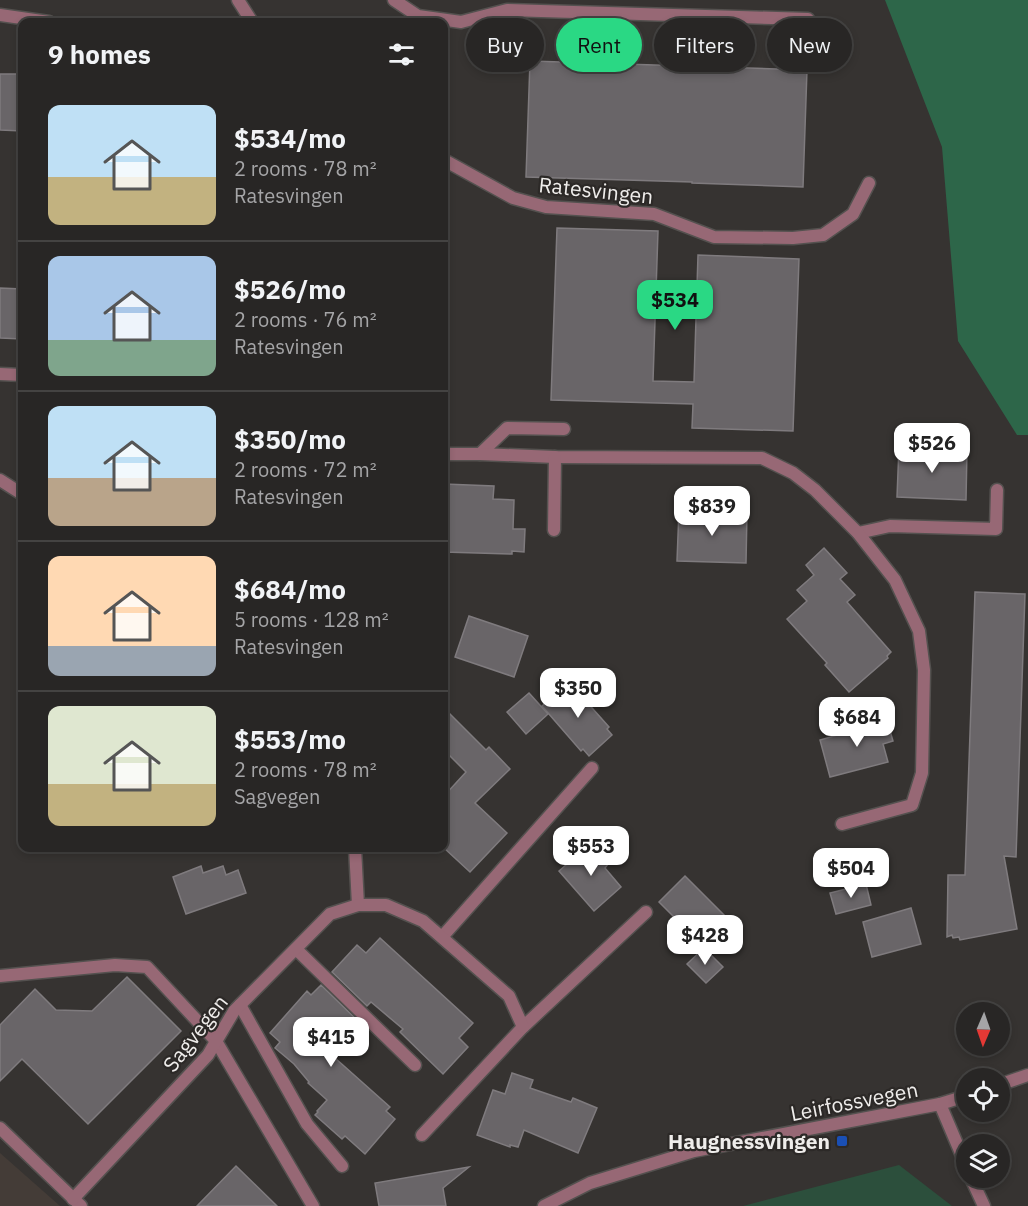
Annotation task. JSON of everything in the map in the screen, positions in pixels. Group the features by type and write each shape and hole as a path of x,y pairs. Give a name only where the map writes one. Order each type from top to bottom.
{"street":[{"path":"238,0 249,18"},
{"path":"394,0 418,16 432,18"},
{"path":"448,20 461,22 507,10 775,18"},
{"path":"0,15 21,18"},
{"name":"Ratesvingen","path":"448,162 513,198 546,207 654,214 714,237 793,238 823,235 853,214 869,183"},
{"path":"0,374 18,375"},
{"path":"480,454 507,428 564,429"},
{"path":"448,454 762,458 793,473 815,489 858,532 895,580 919,632 924,670 922,773 912,805 842,824"},
{"path":"554,530 555,457"},
{"path":"0,480 18,491"},
{"path":"858,532 890,526 996,530 997,490"},
{"path":"442,937 592,768"},
{"path":"355,852 358,905"},
{"name":"Sagvegen","path":"73,1204 208,1055 234,1011 330,914 358,905 386,905 423,921 509,996 523,1027"},
{"path":"422,1135 523,1027 646,912"},
{"path":"296,949 415,1065"},
{"path":"0,976 115,965 147,967 216,1041 314,1206"},
{"path":"240,1005 307,1124 342,1167"},
{"path":"1010,1081 1028,1075"},
{"name":"Leirfossvegen","path":"544,1206 590,1182 694,1151 956,1099"},
{"path":"940,1104 956,1142"},
{"path":"0,1128 73,1204"},
{"path":"976,1188 984,1206"}],"shaded area":[{"path":"0,1153 60,1206 0,1206"}],"green space":[{"path":"885,0 1028,0 1028,435 1017,435 958,341 942,147"},
{"path":"899,1165 952,1206 743,1206"}],"building":[{"path":"544,61 556,62 556,72 642,72 642,65 654,65 654,72 755,72 755,68 767,69 767,72 807,72 803,187 526,177 530,72 544,72"},
{"path":"0,74 18,74 18,131 0,130"},
{"path":"557,228 658,231 653,381 694,382 698,255 799,259 793,431 692,428 693,404 551,400"},
{"path":"0,288 18,289 18,339 0,338"},
{"path":"899,447 967,450 966,500 897,497"},
{"path":"448,484 494,486 493,499 514,500 513,529 525,529 524,552 512,551 512,554 448,552"},
{"path":"679,510 747,512 746,563 677,561"},
{"path":"824,548 847,573 840,579 855,595 847,602 891,652 888,658 849,692 825,665 827,663 787,619 807,601 797,590 814,575 806,565"},
{"path":"975,592 1025,594 1016,857 1004,856 1017,929 960,940 959,937 953,938 952,935 947,937 948,875 965,875"},
{"path":"469,616 528,636 514,677 455,657"},
{"path":"569,682 609,727 607,729 612,735 589,756 583,749 581,751 542,706"},
{"path":"529,693 548,714 526,734 507,712"},
{"path":"448,712 486,750 489,747 510,769 475,803 507,833 470,872 448,852 448,792 466,772 448,754"},
{"path":"886,717 893,741 883,744 888,762 830,777 820,740 859,729 858,724"},
{"path":"590,844 608,864 605,868 621,887 594,911 559,871"},
{"path":"201,866 203,873 223,866 226,875 238,870 246,893 186,914 173,877"},
{"path":"685,876 728,919 702,945 659,902"},
{"path":"866,884 871,905 836,914 830,893"},
{"path":"911,908 921,944 872,957 863,922"},
{"path":"380,938 473,1023 459,1038 468,1047 443,1074 400,1032 403,1029 371,1002 367,1006 332,972 357,945 366,953"},
{"path":"704,948 723,967 706,983 687,964"},
{"path":"127,977 181,1031 88,1124 22,1059 0,1081 0,1025 35,989 56,1010 92,1011"},
{"path":"321,985 356,1019 343,1033 351,1040 335,1058 390,1107 386,1111 395,1119 365,1154 345,1136 342,1139 315,1115 327,1100 308,1083 294,1064 275,1048 280,1042 270,1033 307,991 311,995"},
{"path":"512,1073 533,1080 530,1088 571,1102 573,1098 597,1108 578,1153 524,1130 518,1147 510,1145 510,1147 477,1135 493,1090 505,1094"},
{"path":"236,1166 277,1206 197,1206"},
{"path":"469,1167 443,1188 446,1206 379,1206 375,1183"}],"place":[{"name":"Haugnessvingen","path":"842,1141"}]}
